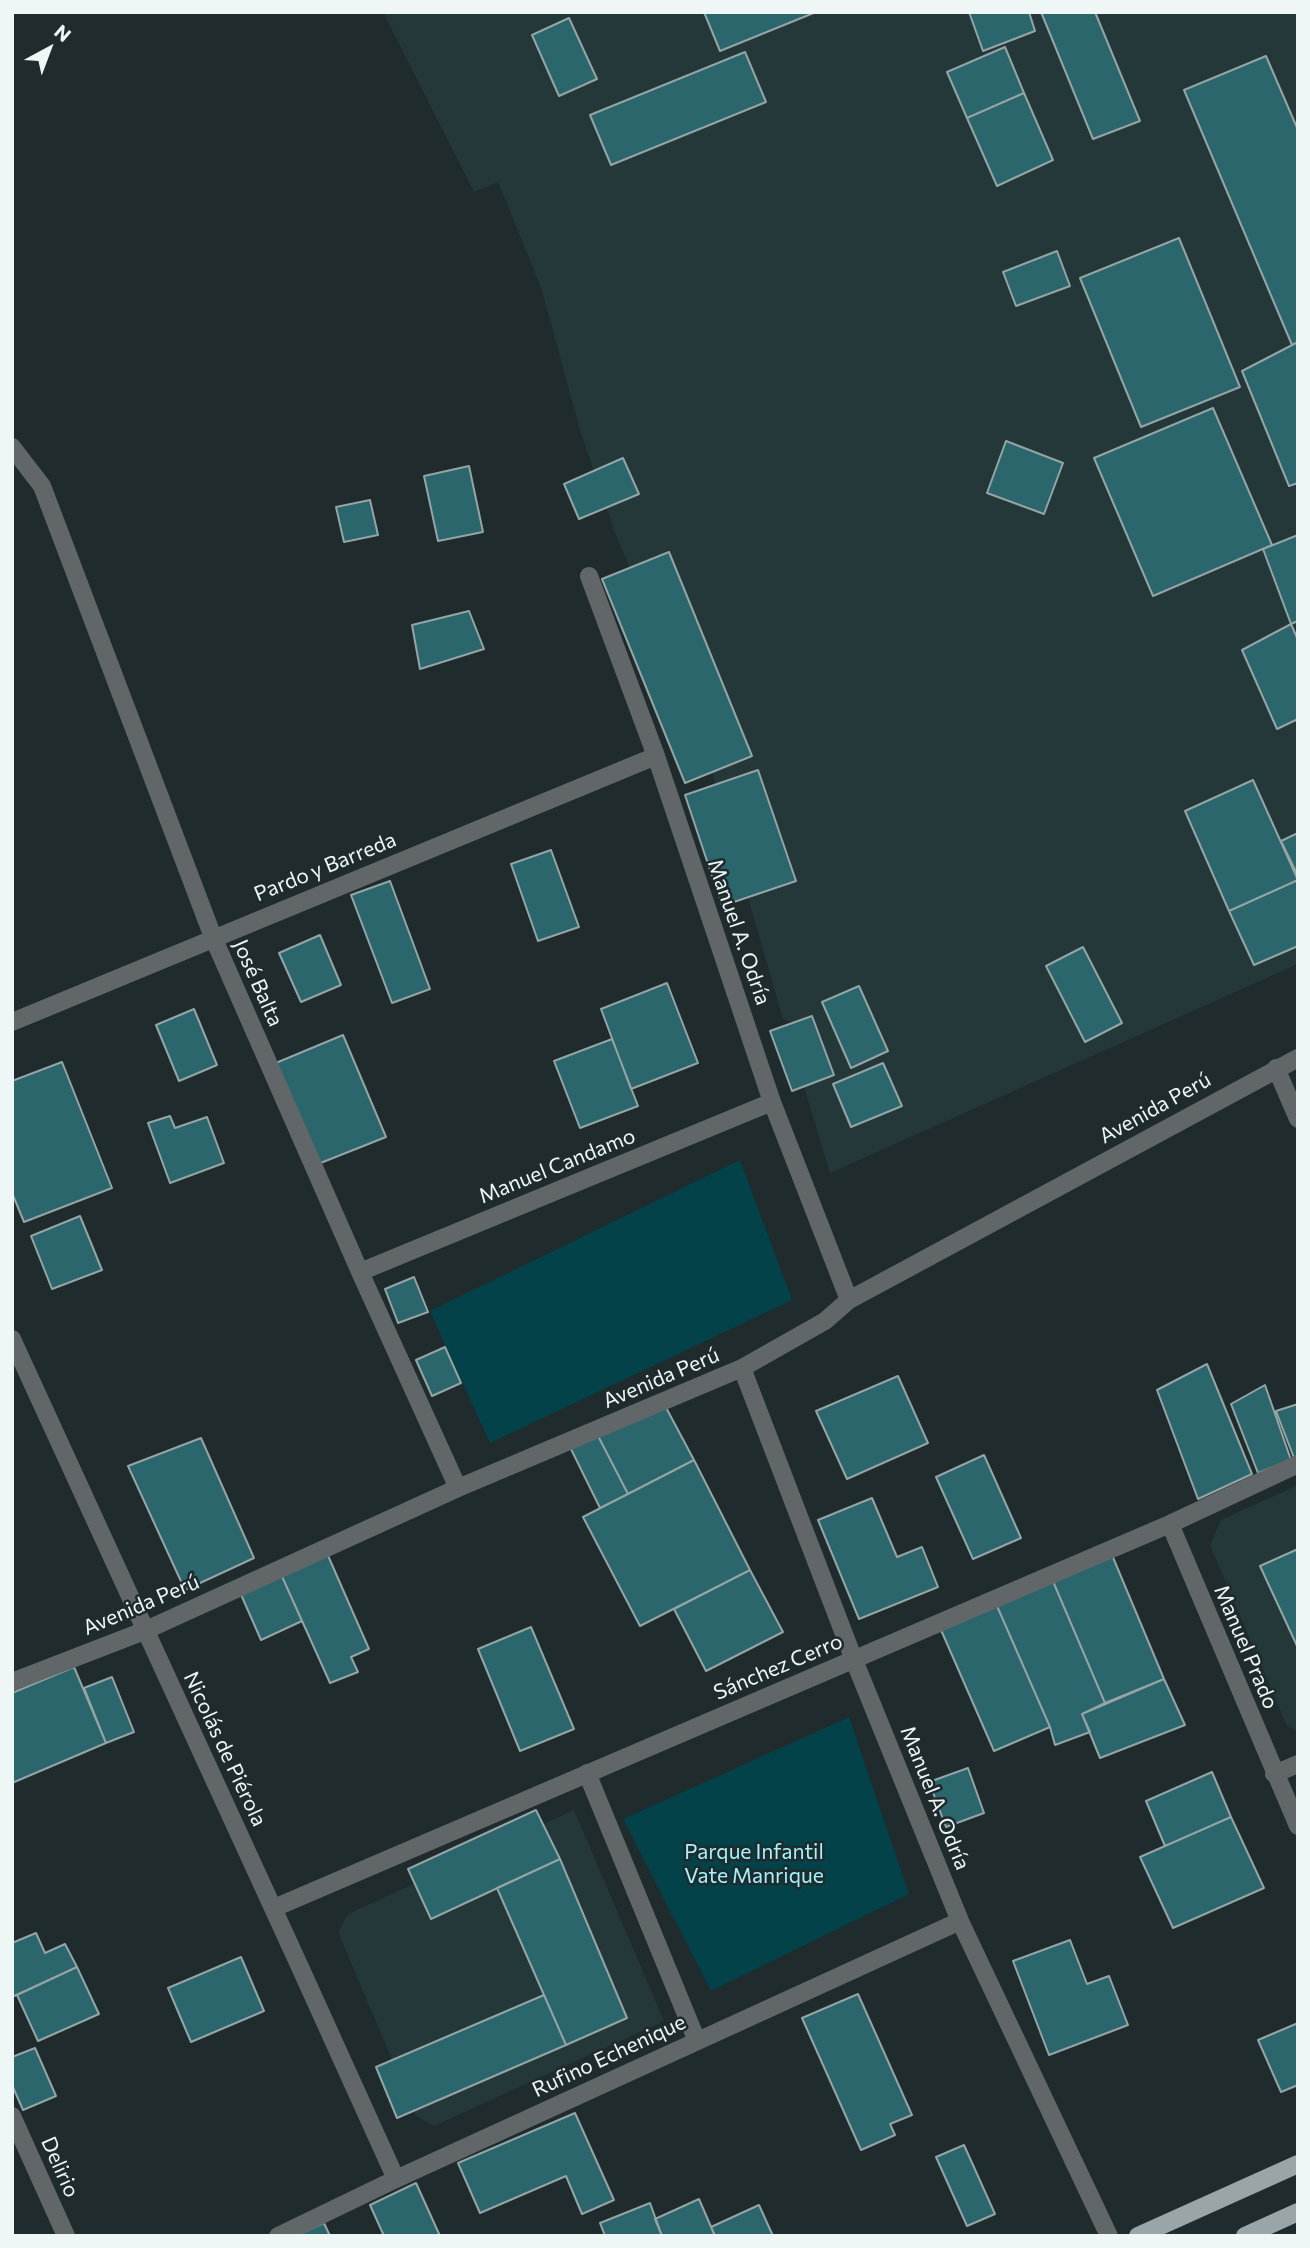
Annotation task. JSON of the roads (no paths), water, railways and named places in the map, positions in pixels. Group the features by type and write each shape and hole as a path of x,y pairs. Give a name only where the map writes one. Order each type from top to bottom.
{"main road":[{"path":"1138,2236 1298,2164"},
{"path":"1245,2236 1298,2212"}],"street":[{"name":"José Balta","path":"12,447 43,486 213,937 458,1488"},
{"name":"Manuel A. Odría","path":"589,576 656,756 772,1102 849,1300"},
{"name":"Pardo y Barreda","path":"12,1022 656,756"},
{"name":"Avenida Perú","path":"12,1682 144,1630 458,1488 742,1368 825,1321 849,1300 1298,1058"},
{"path":"1276,1068 1298,1119"},
{"name":"Manuel Candamo","path":"360,1272 772,1102"},
{"name":"Nicolás de Piérola","path":"12,1339 396,2179"},
{"name":"Manuel A. Odría","path":"742,1368 854,1660 960,1921 1110,2236"},
{"name":"Sánchez Cerro","path":"274,1908 1170,1524 1298,1464"},
{"name":"Manuel Prado","path":"1170,1524 1298,1826"},
{"path":"1274,1774 1298,1763"},
{"path":"587,1773 697,2041"},
{"name":"Rufino Echenique","path":"278,2236 396,2179 960,1921"},
{"name":"Delirio","path":"12,2116 66,2236"}],"park label":[{"name":"Parque Infantil Vate Manrique","path":"754,1864"}]}
